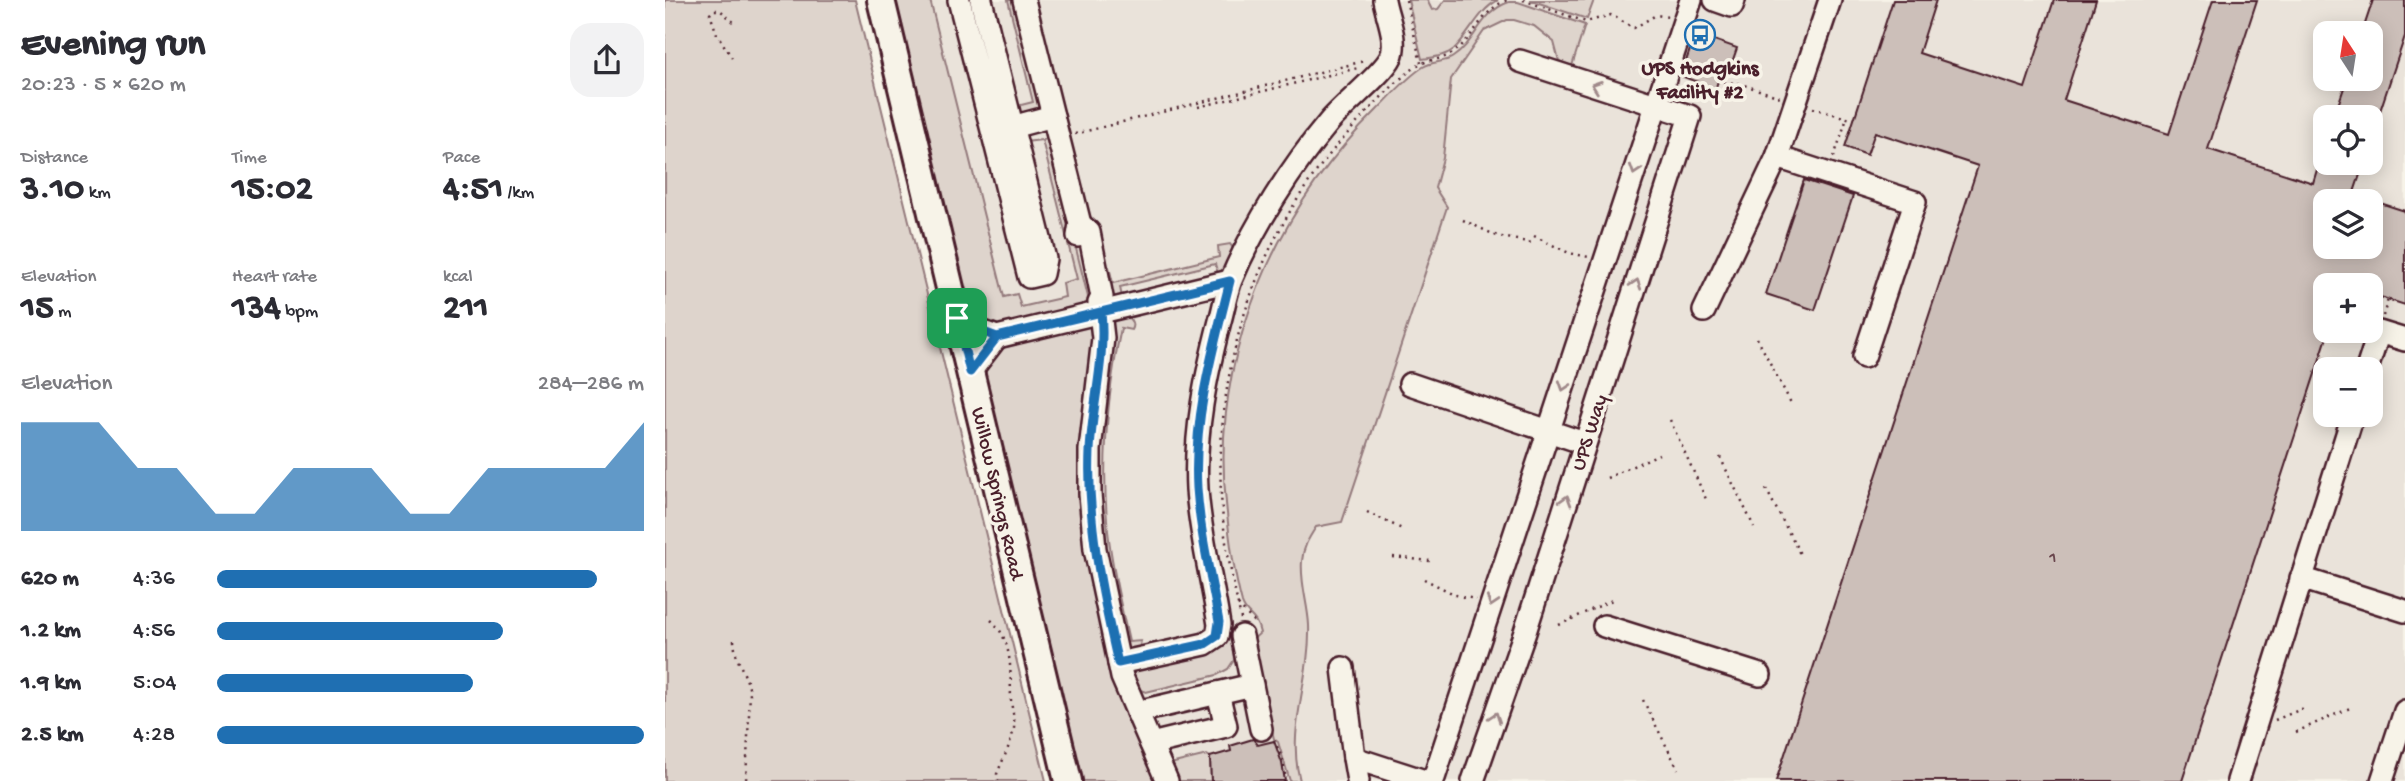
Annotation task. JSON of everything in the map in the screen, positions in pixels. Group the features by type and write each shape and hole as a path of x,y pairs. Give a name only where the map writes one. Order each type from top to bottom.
{"main road":[{"name":"Willow Springs Road","path":"881,0 1068,781"}],"lane":[{"path":"959,0 1021,206 1012,127 981,0"},
{"path":"1024,0 1080,224 1089,232 1103,297 1100,307 1103,338 1093,412 1090,494 1096,557 1126,691 1167,781"},
{"path":"1118,663 1205,644 1217,636 1219,622 1201,527 1197,486 1199,425 1207,377 1230,281 1247,247 1308,148 1392,52 1393,40 1384,0"},
{"path":"1704,312 1777,157 1830,0"},
{"name":"UPS Way","path":"1433,781 1688,9"},
{"name":"UPS Way","path":"1473,781 1527,625 1690,116 1520,61"},
{"path":"1012,127 1056,127"},
{"path":"1777,157 1915,202 1864,358"},
{"path":"970,372 997,337 1100,307 1230,281"},
{"path":"957,318 997,337"},
{"path":"2371,357 2379,332 2405,340"},
{"path":"1409,384 1584,443"},
{"path":"2238,781 2349,427"},
{"path":"2301,578 2405,611"},
{"path":"1604,626 1760,675"},
{"path":"1242,636 1261,729"},
{"path":"1343,668 1359,781"},
{"path":"1137,712 1252,685"},
{"path":"1151,744 1226,726 1218,692"},
{"path":"2382,781 2405,711"},
{"path":"1354,758 1425,781"}],"path":[{"path":"1406,0 1421,63"},
{"path":"1242,636 1243,628 1224,531 1221,471 1226,388 1244,315 1258,275 1302,192 1341,140 1421,63 1450,55 1489,11 1507,0"},
{"path":"1523,0 1586,22 1611,15 1634,28 1656,15 1688,9"},
{"path":"732,58 717,34 710,15 714,10 720,10 736,24"},
{"path":"1056,127 1066,137 1076,132 1367,61 1382,64 1405,77"},
{"path":"1198,107 1382,64"},
{"path":"1828,174 1847,118"},
{"path":"1464,220 1497,236 1532,243"},
{"path":"1534,236 1569,253 1605,261"},
{"path":"1757,338 1792,405"},
{"path":"1670,420 1706,499"},
{"path":"1607,478 1659,454"},
{"path":"1720,457 1753,527"},
{"path":"1766,489 1800,554"},
{"path":"1367,512 1402,529"},
{"path":"1392,557 1430,561"},
{"path":"1559,625 1612,600"},
{"path":"991,620 1003,635 1013,687 1011,697 1014,726 997,774 998,781"},
{"path":"734,640 736,658 750,692 746,781"},
{"path":"1643,700 1678,769"},
{"path":"2254,729 2304,708"},
{"path":"2297,732 2350,708"}],"shaded area":[{"path":"665,0 855,0 1046,781 665,781"},
{"path":"887,0 930,0 1004,297 1017,294 1021,307 1065,297 1063,283 1077,279 1042,140 1025,142 1049,139 1088,297 1086,305 997,326 968,316"},
{"path":"892,0 2405,0 2405,781 1083,781"},
{"path":"1008,0 1015,0 1041,105 1038,111 1021,115 1017,106 1033,102"},
{"path":"1408,0 1427,0 1432,10 1438,9 1445,0 1498,0 1485,10 1454,49 1443,55 1422,59"},
{"path":"1530,0 1594,0 1587,19"},
{"path":"1509,2 1518,2 1585,25 1572,66 1559,61 1554,42 1534,26 1507,20 1484,31 1451,79 1443,158 1435,188 1447,207 1342,522 1316,527 1304,551 1302,577 1309,645 1297,723 1296,762 1300,781 1290,781 1278,742 1274,739 1251,641 1260,633 1256,622 1242,603 1226,503 1224,449 1228,394 1240,341 1257,290 1280,240 1308,193 1341,150 1411,76 1427,65 1446,60 1461,51 1491,13"},
{"path":"1230,244 1235,251 1227,272 1218,274 1215,264 1120,287 1122,298 1111,299 1103,267 1109,267 1113,283 1219,257 1218,246"},
{"path":"1126,316 1131,320 1132,326 1131,330 1121,328 1116,353 1109,403 1105,480 1110,545 1129,642 1141,641 1139,649 1128,651 1106,569 1098,479 1111,326 1116,317"},
{"path":"1088,325 1094,335 1083,424 1117,690 1160,781 1078,781 1037,620 1014,497 986,380 986,366 1002,348"},
{"path":"1225,636 1232,638 1234,660 1228,669 1217,675 1146,692 1137,689 1131,678 1137,667"},
{"path":"1207,755 1210,757 1211,781 1177,781 1170,764"}],"building":[{"path":"1893,0 1936,0 1919,53 2025,88 2054,0 2096,0 2064,100 2169,134 2213,0 2257,0 2208,149 2313,183 2315,175 2360,175 2355,189 2313,189 2313,259 2383,259 2383,204 2405,211 2405,305 2383,298 2383,273 2313,273 2313,343 2325,343 2321,357 2313,357 2313,380 2182,781 1776,781 1978,166 1875,132 1867,155 1845,147"},
{"path":"2373,0 2405,0 2405,36 2382,105 2338,105 2343,91 2383,91 2383,21 2366,21"},
{"path":"1698,26 1714,31 1711,39 1737,48 1728,74 1721,72 1714,93 1695,87 1697,82 1681,76"},
{"path":"1804,180 1853,196 1815,310 1766,294"},
{"path":"1253,739 1258,745 1274,741 1285,781 1211,781 1210,757 1231,751 1230,746"}],"place":[{"name":"UPS Hodgkins Facility #2","path":"1700,35"}],"route":[{"path":"957,318 970,372 997,337 1124,306 1230,281 1207,377 1199,425 1197,486 1201,527 1219,622 1217,636 1205,644 1118,663 1098,566 1090,494 1093,412 1103,338 1101,312 997,337 957,318"}]}
